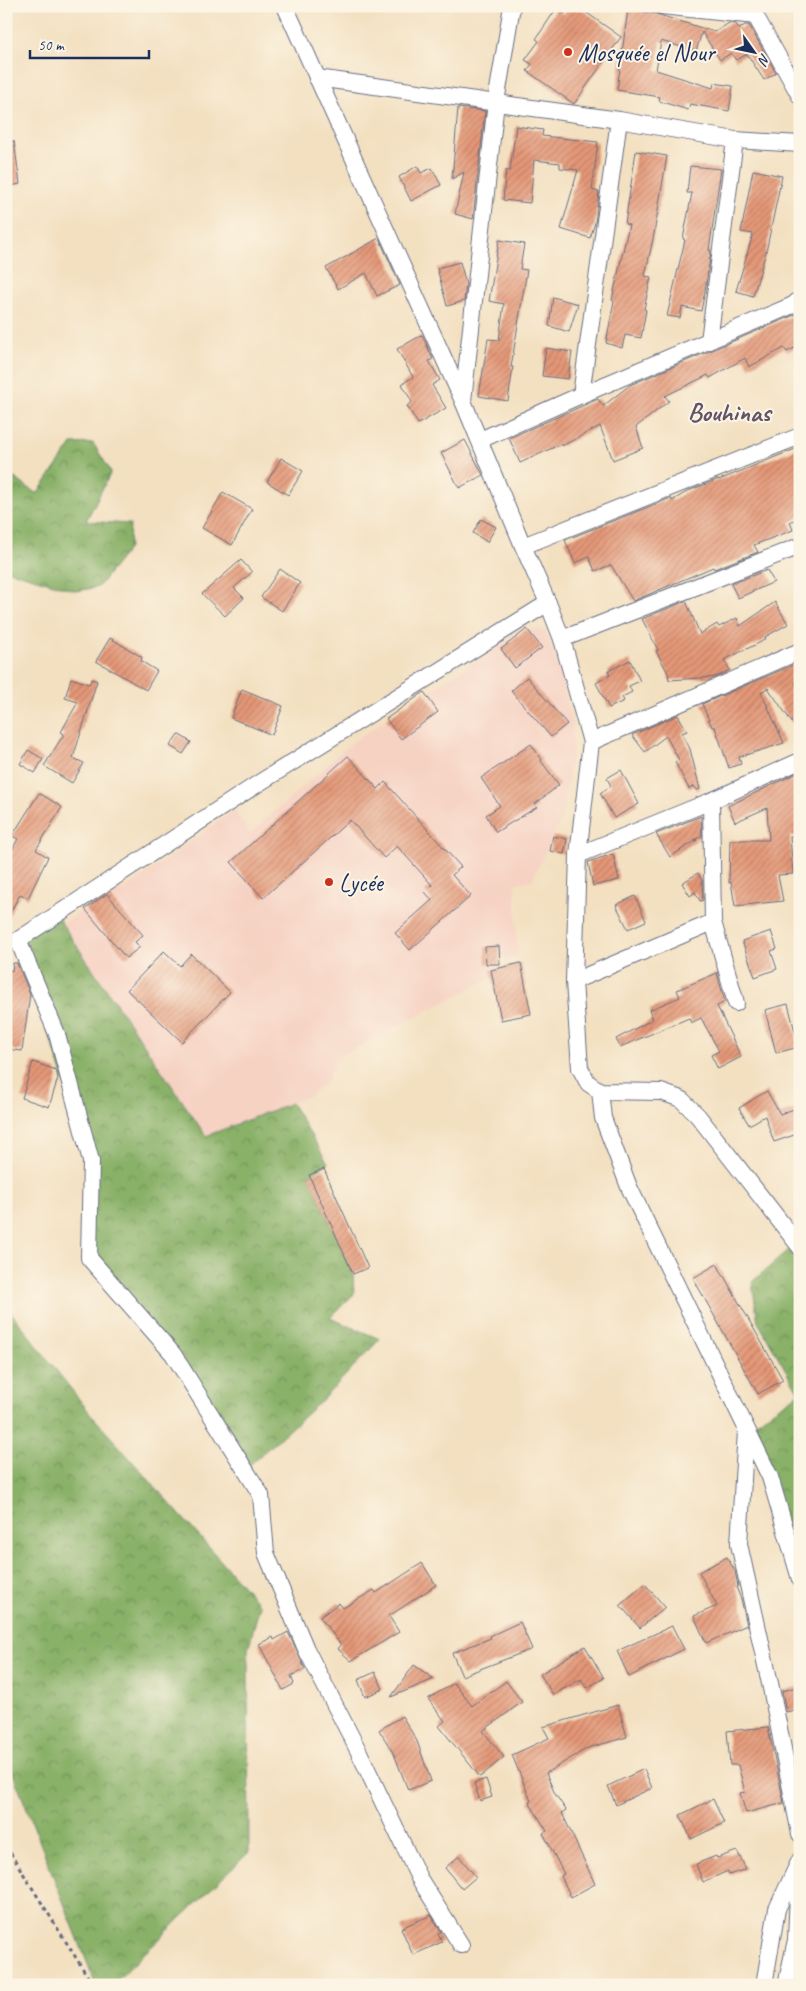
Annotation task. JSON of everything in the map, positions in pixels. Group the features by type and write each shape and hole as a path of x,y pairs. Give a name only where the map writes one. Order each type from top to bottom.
{"street":[{"path":"286,6 463,401 548,603 562,639 591,742 578,855 574,981 580,1068 588,1083 600,1091 661,1092 681,1099 698,1116 800,1247"},
{"path":"463,401 496,102 512,6"},
{"path":"662,6 753,11 800,96"},
{"path":"317,78 619,120 735,140 800,144"},
{"path":"581,395 619,120"},
{"path":"709,341 735,140"},
{"path":"480,440 793,305 800,299"},
{"path":"523,546 800,436"},
{"path":"562,639 800,546"},
{"path":"461,1944 419,1878 358,1750 306,1649 266,1553 261,1495 173,1354 89,1258 91,1161 57,1034 18,940 259,783 548,603"},
{"path":"591,742 800,651"},
{"path":"578,855 711,801 800,761"},
{"path":"711,801 713,922 736,1003"},
{"path":"574,981 713,922"},
{"path":"600,1091 603,1118 629,1186 770,1477 800,1579"},
{"path":"746,1429 739,1544 771,1688 800,1834"},
{"path":"764,1985 777,1909 800,1861"},
{"path":"786,1985 796,1940 800,1861"}],"path":[{"path":"6,1846 93,1985"}],"shaded area":[{"name":"Lycée","path":"523,629 546,630 573,723 572,754 562,817 532,880 515,884 518,958 496,958 498,974 337,1058 326,1082 309,1096 206,1136 62,924 119,886 123,891 234,810 250,834 354,741"}],"green space":[{"path":"93,443 111,472 86,521 130,524 129,548 98,587 77,591 10,571 6,572 6,472 37,494 72,444"},
{"path":"58,914 62,924 206,1136 291,1103 328,1163 309,1175 353,1274 354,1294 330,1318 380,1339 321,1401 245,1469 173,1354 89,1258 91,1161 18,940"},
{"path":"797,1243 800,1247 800,1579 746,1429 799,1393 758,1322 752,1282"},
{"path":"6,1306 93,1417 260,1605 248,1649 249,1852 112,1985 96,1985 6,1756"}],"building":[{"name":"Mosquée el Nour","path":"570,6 577,6 621,37 574,104 527,71 532,64 525,60 539,41 536,39 556,9 564,14"},
{"path":"628,9 656,14 715,32 729,23 736,24 739,29 749,25 776,73 764,80 747,54 736,60 731,53 720,60 702,32 696,51 661,41 656,70 713,88 714,83 733,86 729,111 690,104 688,110 659,101 660,97 617,90"},
{"path":"458,108 485,111 473,219 455,214 464,172 452,179"},
{"path":"516,126 543,130 542,136 598,142 592,190 599,192 595,223 590,238 561,229 578,170 560,168 560,163 534,160 530,203 503,200 506,170 510,171"},
{"path":"14,141 20,184 6,187 6,142"},
{"path":"636,151 667,156 645,276 651,277 644,309 646,310 641,338 625,335 622,348 606,343 614,301 612,300 629,225 625,224"},
{"path":"417,166 421,173 432,168 441,185 411,201 399,177"},
{"path":"690,166 721,169 709,250 711,251 701,311 682,307 680,318 667,316 685,240 683,239 692,193 687,193"},
{"path":"753,170 782,176 766,252 753,296 736,291 753,234 741,232"},
{"path":"379,238 400,285 377,296 366,273 338,289 326,268"},
{"path":"499,240 524,244 520,269 527,270 511,367 513,367 508,401 479,396 488,339 499,340 504,304 489,301"},
{"path":"460,262 466,284 464,301 447,306 437,268"},
{"path":"553,297 578,304 569,332 549,326"},
{"path":"799,313 800,345 787,352 784,348 749,367 745,358 710,378 708,375 665,396 669,401 636,427 643,448 613,460 600,426 562,446 561,444 520,463 509,438 598,399 603,406 630,385"},
{"path":"422,335 433,359 429,361 440,380 432,385 446,408 418,424 407,406 412,402 402,384 413,377 397,349"},
{"path":"546,348 572,352 568,379 542,376"},
{"path":"465,440 483,475 459,488 441,453"},
{"path":"800,447 800,517 790,522 793,530 754,545 758,552 714,569 713,567 633,601 611,565 595,571 589,557 575,563 565,540 671,498 672,501 688,491"},
{"path":"281,458 303,471 288,495 267,482"},
{"path":"223,492 252,509 232,545 202,528"},
{"path":"481,519 496,527 487,542 473,533"},
{"path":"241,560 252,572 234,588 244,598 225,616 202,594"},
{"path":"280,569 300,583 282,611 261,597"},
{"path":"767,570 774,582 738,598 731,584"},
{"path":"686,601 700,634 717,624 719,627 737,618 740,626 775,602 788,624 765,637 761,642 724,660 730,670 716,677 669,680 668,673 656,651 658,650 642,619"},
{"path":"527,629 542,648 515,668 501,649"},
{"path":"110,638 142,657 141,661 157,671 146,690 96,661"},
{"path":"630,660 640,681 629,686 632,692 622,697 624,701 609,708 596,683 610,675 608,671"},
{"path":"800,662 800,681 795,682 800,695 800,734 768,688 761,692 784,743 739,757 741,764 729,768 715,727 712,727 702,704"},
{"path":"527,677 567,724 551,737 511,691"},
{"path":"71,678 89,684 92,679 97,681 73,758 84,763 72,783 44,766 64,734 61,732 78,702 65,698"},
{"path":"242,689 283,706 272,735 231,718"},
{"path":"424,692 438,712 401,739 386,719"},
{"path":"678,715 687,731 682,733 690,749 700,789 697,790 694,786 689,789 675,762 679,760 666,736 645,752 632,735"},
{"path":"178,734 191,742 183,754 170,746"},
{"path":"531,744 559,785 535,804 537,807 496,832 486,815 500,806 481,778"},
{"path":"28,750 43,759 35,773 20,764"},
{"path":"348,756 378,789 385,782 461,867 452,875 471,896 410,950 395,933 432,900 425,892 432,885 397,846 384,858 350,820 263,898 231,862"},
{"path":"621,770 639,804 614,818 600,793 611,786 607,778"},
{"path":"797,773 800,779 800,836 790,836 793,874 778,875 783,901 735,906 731,882 729,883 730,840 769,840 767,808 735,822 728,806"},
{"path":"39,793 62,807 36,850 48,857 28,898 20,894 6,921 6,861 18,839 12,836"},
{"path":"701,816 702,836 670,857 656,834"},
{"path":"553,836 567,839 564,854 550,851"},
{"path":"613,854 619,880 593,886 588,862"},
{"path":"698,873 702,881 703,900 700,901 695,892 690,896 682,883"},
{"path":"107,894 143,935 135,942 140,947 126,958 85,909"},
{"path":"635,896 646,921 628,929 616,905"},
{"path":"771,931 777,949 771,951 777,969 755,977 742,941"},
{"path":"499,946 500,964 486,964 485,947"},
{"path":"164,951 180,966 191,954 230,992 182,1042 127,990"},
{"path":"13,963 17,963 30,994 22,1051 6,1049 6,970 12,971"},
{"path":"521,963 531,1014 501,1020 491,970"},
{"path":"717,973 725,1002 717,1006 741,1057 718,1069 711,1055 719,1051 701,1018 691,1023 689,1018 620,1047 616,1039 653,1019 649,1010 680,997 677,990"},
{"path":"788,1004 799,1047 776,1053 765,1010"},
{"path":"33,1062 56,1070 58,1078 49,1107 22,1098"},
{"path":"767,1091 780,1114 797,1108 800,1116 800,1133 774,1142 765,1116 749,1125 739,1108"},
{"path":"324,1169 368,1268 353,1274 309,1175"},
{"path":"717,1264 783,1380 758,1394 693,1278"},
{"path":"727,1557 735,1571 738,1586 736,1587 747,1625 706,1643 694,1616 717,1606 699,1572"},
{"path":"422,1563 436,1585 389,1616 399,1632 351,1661 338,1649 341,1645 320,1617 339,1603 343,1608 374,1590 376,1593"},
{"path":"645,1584 665,1607 640,1628 620,1605"},
{"path":"520,1622 532,1649 462,1676 452,1653 491,1638 490,1636"},
{"path":"672,1626 684,1649 629,1677 617,1651"},
{"path":"288,1632 305,1669 291,1676 294,1684 283,1690 259,1644 273,1637 274,1640"},
{"path":"585,1646 604,1678 587,1688 581,1679 553,1695 540,1674"},
{"path":"414,1665 434,1679 391,1697"},
{"path":"375,1672 383,1689 365,1697 358,1680"},
{"path":"506,1681 522,1702 483,1731 504,1757 480,1777 439,1726 445,1721 428,1699 454,1683 472,1706"},
{"path":"800,1686 800,1709 786,1712 782,1691"},
{"path":"618,1705 627,1737 588,1748 546,1773 555,1794 566,1810 562,1813 595,1884 571,1897 561,1876 564,1874 543,1833 547,1831 529,1802 531,1801 512,1755 549,1738 543,1727"},
{"path":"402,1716 417,1741 431,1781 408,1790 394,1754 379,1730"},
{"path":"768,1727 784,1803 746,1813 740,1793 745,1792 738,1765 730,1765 727,1731"},
{"path":"644,1769 652,1788 616,1805 608,1786"},
{"path":"486,1779 492,1797 480,1801 474,1783"},
{"path":"713,1799 724,1823 691,1839 680,1815"},
{"path":"737,1851 746,1869 729,1875 728,1871 703,1882 696,1864 716,1856 717,1858"},
{"path":"459,1856 476,1877 462,1889 445,1868"},
{"path":"431,1915 441,1932 438,1934 442,1942 413,1955 401,1928"}],"place":[{"name":"Mosquée el Nour","path":"568,52"},
{"name":"Lycée","path":"329,882"}],"district":[{"name":"Bouhinas","path":"729,412"}]}
